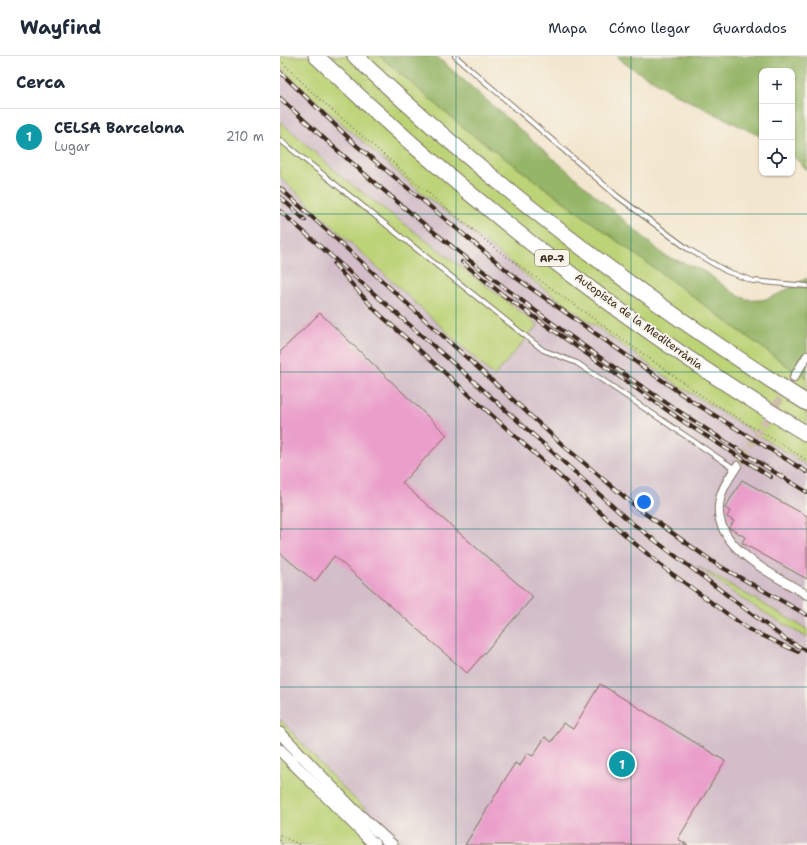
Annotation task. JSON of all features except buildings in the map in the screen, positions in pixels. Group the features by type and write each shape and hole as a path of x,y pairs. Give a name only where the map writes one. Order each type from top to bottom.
{"highway":[{"name":"Autopista de la Mediterrània","path":"316,56 433,161 580,280 722,380 807,434"},
{"name":"AP-7","path":"355,56 468,157 569,238 709,339 807,403"}],"street":[{"path":"794,377 807,356"},
{"path":"736,467 720,499 720,520 728,540 742,554 807,595"},
{"path":"280,733 353,809 392,845"},
{"path":"280,750 375,845"}],"lane":[{"path":"455,56 617,196 688,249 726,271 753,281 807,286"},
{"path":"280,140 543,350 577,363 736,467"}],"path":[{"path":"280,60 315,95 421,187 496,249 705,398 807,460"},
{"path":"280,835 300,845"},
{"path":"280,840 282,845"}],"shaded area":[{"path":"280,67 312,97 411,183 544,289 679,386 807,465 807,629 701,569 742,599 807,638 807,845 404,845 341,786 280,719 280,177 289,185 342,177 280,121"}],"green space":[{"path":"280,56 380,56 465,129 786,365 807,378 807,465 679,386 544,289 411,184 312,97 280,67"},
{"path":"380,56 436,56 665,256 703,271 739,296 756,300 766,299 807,278 807,378 786,365 465,129"},
{"path":"617,56 807,56 807,170 795,158 795,68 759,68 759,136 677,95 624,63"},
{"path":"280,121 342,177 538,325 494,376 280,177"},
{"path":"697,566 807,629 807,638 742,599"},
{"path":"280,719 341,786 404,845 280,845"}],"tunnel":[{"path":"737,466 794,377"}],"railway":[{"path":"280,72 357,146 515,277 693,402 807,472"},
{"path":"280,98 403,207 467,259 533,309 668,404 807,492"},
{"path":"280,188 565,447 640,510 716,564 807,615"},
{"path":"280,197 305,220"},
{"path":"280,211 470,378 628,520 785,639 807,651"},
{"path":"462,262 503,295 684,422 771,477"},
{"path":"334,264 376,311 633,542 667,570 748,629 798,652"}],"place":[{"name":"CELSA Barcelona","path":"622,764"}]}
